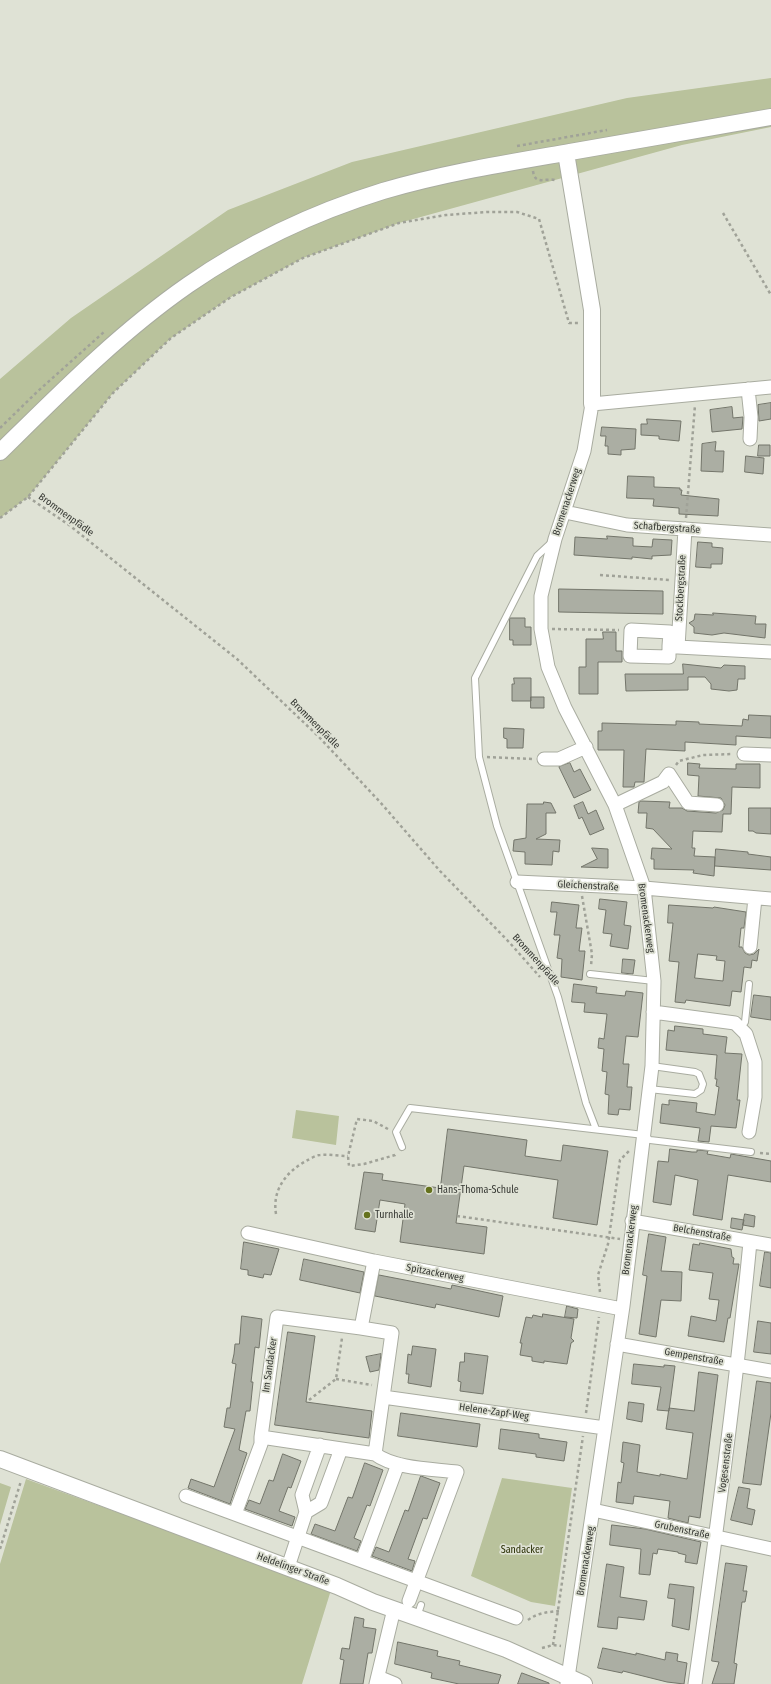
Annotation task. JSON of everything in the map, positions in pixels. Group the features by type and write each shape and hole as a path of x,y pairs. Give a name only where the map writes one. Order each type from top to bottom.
{"street":[{"path":"0,452 72,382 130,329 189,284 247,249 314,216 384,191 463,171 530,150 566,153 771,117"},
{"path":"566,153 592,310 592,404 771,387"},
{"path":"748,389 751,417 750,439"},
{"name":"Bromenackerweg","path":"567,1681 622,1309 644,1135 652,1066 654,981 644,888 615,805 586,747 564,708 548,667 542,629 541,596 555,539 584,451 592,404"},
{"name":"Schafbergstraße","path":"565,512 627,525 771,535"},
{"name":"Stockbergstraße","path":"674,646 682,581 685,529"},
{"path":"631,630 630,656 669,657 674,646 771,652"},
{"name":"Stockbergstraße","path":"631,630 670,632 674,646"},
{"path":"544,759 559,759 586,747"},
{"path":"744,754 771,755"},
{"path":"615,805 663,782 669,774 688,803 717,806"},
{"name":"Gleichenstraße","path":"517,882 644,888 771,899"},
{"path":"750,947 755,898"},
{"path":"653,1012 735,1023 746,1034 755,1062 755,1097 749,1132"},
{"name":"Belchenstraße","path":"632,1221 771,1245"},
{"name":"Spitzackerweg","path":"248,1233 374,1261 622,1309"},
{"name":"Vogesenstraße","path":"694,1684 716,1537 738,1365 750,1242"},
{"path":"361,1328 374,1261"},
{"name":"Im Sandacker","path":"261,1438 277,1317 344,1325 392,1333 375,1454"},
{"name":"Gempenstraße","path":"617,1344 771,1371"},
{"name":"Helene-Zapf-Weg","path":"384,1392 605,1428"},
{"path":"235,1514 261,1444 261,1438 320,1445 375,1454 384,1461 458,1472 417,1582 416,1608"},
{"path":"288,1568 306,1512 302,1495 320,1445"},
{"path":"306,1512 321,1503 341,1449"},
{"name":"Heldelinger Straße","path":"0,1459 394,1609 416,1608 506,1649 567,1681 584,1684"},
{"path":"362,1561 398,1464"},
{"path":"186,1496 521,1620"},
{"name":"Grubenstraße","path":"593,1510 771,1549"},
{"path":"394,1609 377,1680 395,1684"}],"lane":[{"path":"555,539 537,556 475,678 479,756 497,826 558,997 586,1103 596,1129"},
{"path":"590,974 654,981"},
{"path":"740,1028 745,1022 749,984"},
{"path":"649,1089 695,1094 701,1090 703,1084 699,1074 695,1072 652,1066"},
{"path":"402,1147 396,1132 410,1108 644,1135 650,1140 751,1152"}],"path":[{"path":"530,150 533,175 536,179 540,181 553,179 559,184"},
{"path":"0,518 28,497 113,393 172,338 231,297 304,258 399,223 446,215 487,212 517,212 539,219 569,324 583,323"},
{"path":"723,213 771,295"},
{"path":"685,529 696,395"},
{"name":"Brommenpfädle","path":"28,497 69,525 237,659 323,742 380,802 440,871 509,942 543,980"},
{"path":"600,575 682,581"},
{"path":"542,629 631,630"},
{"path":"669,774 679,762 703,755 744,754"},
{"path":"479,756 544,759"},
{"path":"580,886 592,954 590,974"},
{"path":"396,1132 373,1121 357,1119 348,1156 349,1166 364,1164 395,1155 402,1147"},
{"path":"553,1645 601,1305 598,1274 605,1256 609,1238 620,1160 632,1147 635,1137 644,1135"},
{"path":"276,1214 274,1202 280,1186 288,1174 301,1164 319,1155 348,1156"},
{"path":"457,1216 630,1241"},
{"path":"309,1400 336,1379 344,1325"},
{"path":"336,1379 384,1392"},
{"path":"0,1549 25,1468"},
{"path":"521,1620 545,1612 559,1611"},
{"path":"542,1648 553,1645 573,1648"}],"green space":[{"path":"771,78 771,127 682,145 399,223 303,258 231,297 171,338 113,393 28,497 0,518 0,379 71,318 228,210 352,162 627,98"},
{"path":"296,1110 339,1116 336,1145 292,1138"},
{"name":"Sandacker","path":"502,1478 572,1488 555,1606 531,1602 471,1576"},
{"path":"26,1479 331,1590 302,1684 0,1684 0,1564"},
{"path":"0,1483 11,1487 0,1525"}],"building":[{"path":"771,403 771,419 759,421 758,405"},
{"path":"732,407 733,418 743,417 742,429 712,432 710,410"},
{"path":"647,419 681,421 679,441 659,439 659,436 641,435 641,424 647,424"},
{"path":"602,427 636,429 635,449 621,450 621,455 608,454 608,446 605,446 606,436 601,436"},
{"path":"716,442 715,451 724,451 723,472 701,471 702,444"},
{"path":"759,445 770,445 770,456 758,456"},
{"path":"746,456 764,458 763,474 745,472"},
{"path":"628,476 654,477 654,487 680,488 680,490 682,490 681,495 719,499 718,516 679,514 679,508 653,506 654,499 627,498"},
{"path":"607,536 633,538 633,546 652,547 653,539 672,540 671,555 652,556 652,559 632,557 632,559 574,555 575,537 607,539"},
{"path":"698,542 712,543 712,547 723,548 722,564 711,564 711,568 696,567"},
{"path":"559,589 663,591 663,614 559,612"},
{"path":"713,613 756,616 755,624 766,624 765,638 724,633 712,635 694,633 694,627 689,623 694,620 695,614 713,615"},
{"path":"510,618 525,618 525,627 531,627 531,645 513,645 513,640 510,640"},
{"path":"603,632 616,632 616,651 622,651 622,662 598,662 598,694 579,694 579,667 586,667 586,639 603,639"},
{"path":"683,664 721,668 724,665 745,666 745,679 738,679 737,690 729,691 711,689 711,684 705,677 688,677 688,690 626,691 625,674 683,674"},
{"path":"514,678 531,678 531,701 512,701 512,684 514,684"},
{"path":"531,697 544,697 544,708 531,708"},
{"path":"749,715 771,716 771,738 736,736 736,745 685,742 685,751 646,749 644,782 635,782 634,787 623,787 624,750 598,750 598,731 602,731 602,723 676,725 676,721 699,722 699,724 742,726 743,719 748,720"},
{"path":"504,728 524,729 523,748 507,748 507,739 504,738"},
{"path":"570,763 574,772 580,769 591,790 574,798 559,767"},
{"path":"688,763 700,764 699,768 736,769 736,764 760,764 760,788 732,787 731,814 723,814 722,832 693,831 692,848 695,848 694,856 715,857 714,876 693,873 694,870 654,869 654,859 651,859 652,848 672,849 653,829 646,828 647,813 638,813 639,802 641,801 670,802 669,808 682,808 687,811 716,813 723,810 725,805 721,798 698,796 699,776 688,775"},
{"path":"544,802 551,803 556,813 546,813 546,834 536,839 560,840 559,852 553,851 552,865 525,864 525,852 513,851 514,840 526,838 527,804 543,804"},
{"path":"583,802 588,814 596,810 604,829 590,835 582,817 579,819 574,806"},
{"path":"749,808 771,808 771,834 749,831"},
{"path":"592,848 608,849 608,868 581,867 597,859"},
{"path":"716,849 748,852 748,854 771,857 771,870 715,866"},
{"path":"600,899 627,902 624,925 631,926 628,949 610,946 612,934 603,933 606,910 599,909"},
{"path":"552,902 579,905 576,928 582,928 579,951 585,951 582,980 561,977 562,959 557,958 560,935 554,935 557,912 551,912"},
{"path":"669,905 714,907 746,912 744,928 741,928 739,947 742,947 745,953 749,955 754,954 759,949 757,961 752,960 751,968 744,967 741,992 732,991 730,1006 686,1000 685,1003 675,1002 679,962 669,961 673,923 668,923","holes":["698,954 717,956 716,960 725,961 723,981 695,978"]},
{"path":"623,959 635,960 633,974 622,973"},
{"path":"574,984 597,987 596,993 625,996 626,991 643,993 638,1037 626,1036 623,1064 629,1064 627,1087 632,1087 630,1110 619,1109 618,1115 608,1114 609,1095 605,1094 607,1072 602,1071 604,1049 598,1048 599,1038 604,1039 607,1014 584,1012 585,1003 572,1002"},
{"path":"754,995 771,997 771,1020 751,1017"},
{"path":"675,1026 703,1029 703,1034 727,1037 725,1053 742,1054 737,1100 740,1100 736,1128 711,1126 709,1142 698,1141 700,1128 660,1123 662,1104 669,1105 669,1100 697,1103 696,1112 715,1115 719,1087 716,1086 717,1079 715,1079 717,1055 666,1050 668,1030 674,1031"},
{"path":"448,1129 527,1140 525,1156 561,1161 563,1145 608,1151 597,1225 553,1218 558,1180 464,1166 456,1223 487,1227 484,1254 400,1242 405,1204 380,1200 375,1232 355,1229 364,1172 383,1174 382,1180 440,1188"},
{"path":"670,1149 692,1152 697,1152 697,1150 708,1151 707,1154 730,1158 731,1154 771,1161 771,1182 728,1175 722,1220 693,1215 698,1180 675,1175 671,1205 653,1202 658,1161 668,1162"},
{"path":"745,1214 755,1216 754,1227 743,1225"},
{"path":"732,1218 744,1220 742,1230 731,1228"},
{"path":"649,1234 666,1237 661,1271 682,1272 681,1301 661,1300 656,1337 639,1334 647,1276 643,1275"},
{"path":"244,1242 279,1249 271,1275 264,1274 263,1278 248,1275 248,1270 241,1269"},
{"path":"700,1243 731,1249 732,1257 734,1258 733,1264 739,1264 730,1318 728,1318 724,1342 688,1336 691,1316 716,1321 719,1300 709,1299 713,1273 689,1270 693,1244 699,1245"},
{"path":"765,1252 771,1253 771,1288 760,1286"},
{"path":"304,1259 364,1272 360,1293 300,1280"},
{"path":"379,1275 451,1289 452,1285 503,1296 499,1317 436,1304 435,1308 375,1296"},
{"path":"567,1306 578,1309 577,1318 565,1317"},
{"path":"543,1314 574,1319 571,1338 574,1341 571,1343 567,1364 532,1361 532,1357 520,1355 522,1343 520,1343 526,1317 532,1318 533,1315 542,1317"},
{"path":"242,1316 262,1319 259,1348 255,1347 251,1382 253,1382 250,1411 246,1411 239,1450 247,1453 230,1504 188,1488 191,1479 214,1487 235,1429 224,1427 227,1408 230,1408 236,1364 232,1363 235,1344 239,1344"},
{"path":"758,1321 771,1323 771,1354 754,1352"},
{"path":"288,1332 315,1336 306,1402 372,1411 369,1438 275,1425"},
{"path":"413,1346 436,1349 431,1387 408,1383 409,1374 406,1374 408,1354 411,1355"},
{"path":"465,1353 488,1356 483,1394 460,1391 461,1382 458,1381 460,1362 464,1362"},
{"path":"381,1354 379,1370 370,1372 366,1357"},
{"path":"634,1364 664,1367 664,1365 675,1366 669,1411 657,1410 661,1387 632,1384"},
{"path":"699,1372 718,1375 700,1518 689,1516 688,1523 668,1518 670,1501 634,1496 633,1504 616,1502 618,1482 621,1483 624,1463 621,1462 623,1442 640,1445 637,1472 660,1476 660,1474 687,1479 693,1433 666,1429 669,1408 694,1411"},
{"path":"757,1381 771,1383 771,1413 761,1485 743,1483"},
{"path":"629,1402 644,1404 642,1422 627,1419"},
{"path":"401,1413 480,1424 477,1447 398,1436"},
{"path":"501,1429 539,1434 539,1438 567,1442 564,1461 536,1457 536,1454 499,1449"},
{"path":"283,1454 301,1461 291,1488 288,1487 279,1511 295,1517 292,1526 245,1509 249,1500 260,1504 269,1480 273,1481"},
{"path":"365,1463 383,1470 370,1506 367,1505 354,1538 361,1541 357,1551 311,1534 315,1524 335,1531 348,1497 352,1498"},
{"path":"421,1476 440,1483 427,1519 423,1518 408,1559 415,1561 412,1571 372,1556 376,1547 389,1552 405,1510 408,1511"},
{"path":"739,1487 750,1489 747,1508 755,1510 752,1525 731,1520"},
{"path":"612,1525 645,1529 701,1542 697,1564 685,1562 686,1555 678,1552 658,1549 657,1554 653,1553 650,1575 639,1574 641,1549 610,1545"},
{"path":"726,1563 747,1566 743,1591 747,1591 745,1602 742,1602 734,1663 737,1664 734,1684 712,1684 719,1662 712,1661"},
{"path":"607,1564 624,1567 620,1597 647,1601 644,1620 618,1617 617,1629 598,1627"},
{"path":"670,1584 694,1587 689,1630 672,1626 675,1599 668,1598"},
{"path":"355,1617 364,1619 363,1627 376,1629 372,1653 368,1653 363,1684 340,1684 344,1660 340,1659 342,1648 349,1649"},
{"path":"398,1642 438,1651 437,1656 460,1661 459,1665 501,1675 498,1684 459,1684 431,1678 432,1673 395,1664"},
{"path":"603,1648 636,1655 636,1653 665,1660 666,1652 678,1654 677,1661 687,1663 684,1684 667,1682 623,1671 622,1673 598,1668"},
{"path":"522,1673 549,1683 549,1684 518,1684"}],"place":[{"name":"Hans-Thoma-Schule","path":"429,1190"},
{"name":"Turnhalle","path":"367,1215"}]}
